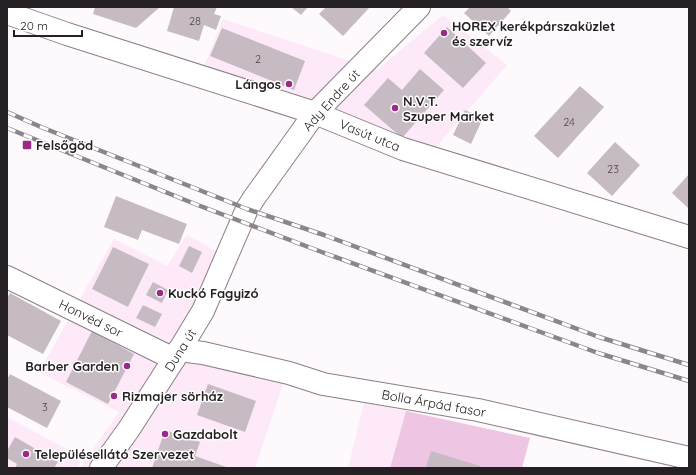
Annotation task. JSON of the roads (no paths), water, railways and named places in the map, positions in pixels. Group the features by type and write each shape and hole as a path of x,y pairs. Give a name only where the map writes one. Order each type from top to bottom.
{"street":[{"name":"Ady Endre út","path":"242,222 254,198 315,113 419,7"},
{"name":"Vasút utca","path":"7,13 67,34 315,113 403,149 689,237"},
{"name":"Duna út","path":"101,468 129,429 177,355 203,311 242,222"},
{"name":"Honvéd sor","path":"7,277 177,355"},
{"name":"Bolla Árpád fasor","path":"177,355 203,353 290,373 323,384 478,410 689,458"}],"railway":[{"path":"7,112 247,209 324,235 599,337 689,365"},
{"path":"7,128 195,204 319,251 598,353 689,381"}],"place":[{"name":"HOREX kerékpárszaküzlet és szervíz","path":"444,33"},
{"name":"Lángos","path":"289,84"},
{"name":"N.V.T. Szuper Market","path":"395,108"},
{"name":"Felsőgöd","path":"27,145"},
{"name":"Kuckó Fagyizó","path":"160,293"},
{"name":"Barber Garden","path":"127,366"},
{"name":"Rizmajer sörház","path":"114,396"},
{"name":"Gazdabolt","path":"165,434"},
{"name":"Településellátó Szervezet","path":"26,454"}]}
